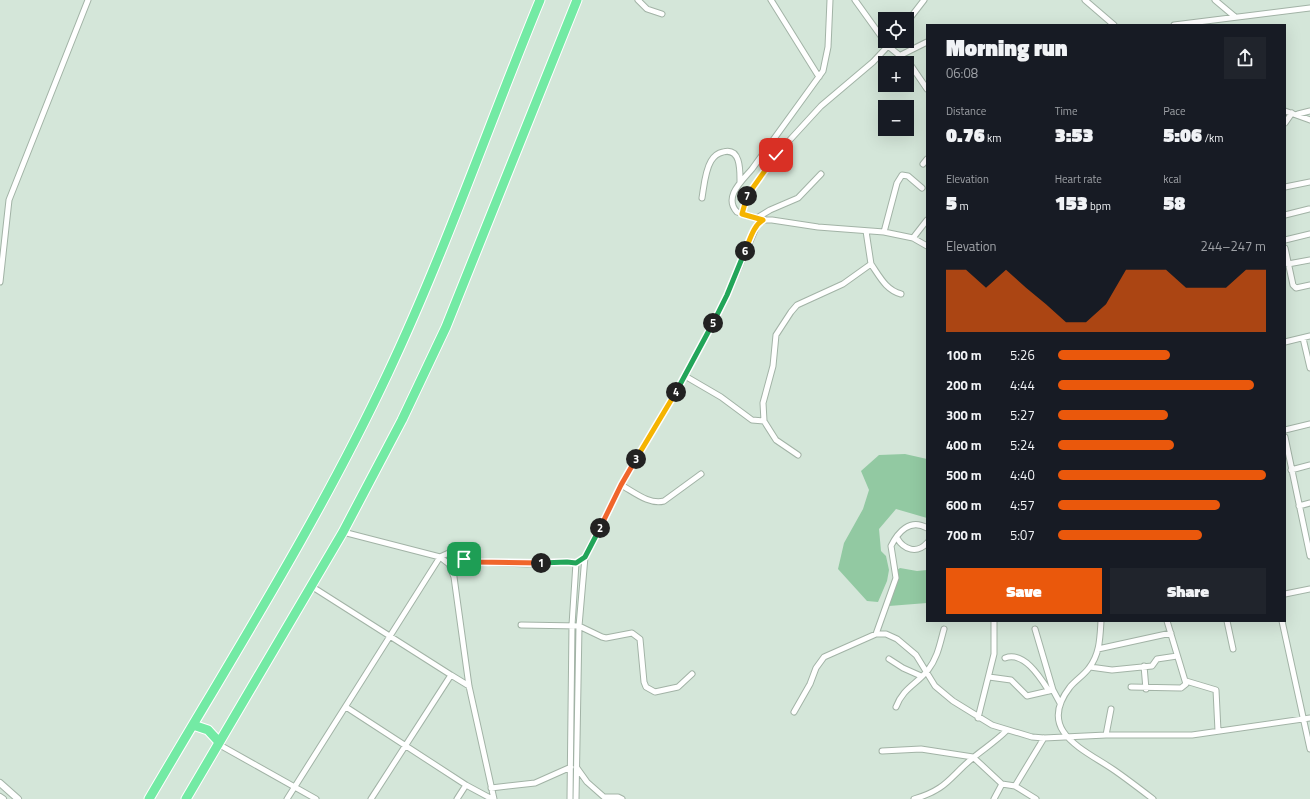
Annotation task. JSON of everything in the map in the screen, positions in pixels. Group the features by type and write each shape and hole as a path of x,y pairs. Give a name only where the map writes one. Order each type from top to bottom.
{"highway":[{"path":"149,799 276,583 357,436 415,314 540,0"},
{"path":"186,799 343,532 402,420 446,327 577,0"},
{"path":"193,725 208,730 219,743"}],"street":[{"path":"0,282 9,200 88,0"},
{"path":"638,0 647,9 662,14"},
{"path":"770,0 820,77"},
{"path":"830,0 828,47 824,67 820,77 752,169 740,182 732,196 733,208 742,214 763,220 884,232 913,238 926,245"},
{"path":"855,0 878,28"},
{"path":"914,12 923,0"},
{"path":"1085,0 1113,24"},
{"path":"1215,0 1234,16"},
{"path":"1181,24 1234,16 1310,8"},
{"path":"901,55 926,42"},
{"path":"742,214 747,196 776,155 821,106 873,62 886,48"},
{"path":"895,48 910,64 926,88"},
{"path":"1286,110 1310,120"},
{"path":"1298,114 1310,111"},
{"path":"1286,122 1292,113"},
{"path":"702,198 708,167 714,156 720,152 732,152 737,157 740,164 740,182"},
{"path":"923,164 926,160"},
{"path":"757,218 770,210 798,198 821,174"},
{"path":"884,232 897,184 902,175 908,176 922,188"},
{"path":"1286,187 1310,182"},
{"path":"1286,215 1309,209"},
{"path":"570,799 574,768 579,626 585,557 621,485 685,376 727,295 755,228 758,223 763,220"},
{"path":"913,238 926,221"},
{"path":"866,231 871,264 887,287 893,292 901,294"},
{"path":"1286,240 1310,234"},
{"path":"1286,255 1293,285 1296,288 1310,286"},
{"path":"1288,264 1310,260"},
{"path":"798,455 776,440 764,421 763,403 773,366 776,335 797,305 843,284 871,264"},
{"path":"1286,342 1310,336"},
{"path":"1303,338 1310,368"},
{"path":"685,376 721,397 752,420 764,421"},
{"path":"1286,430 1310,424"},
{"path":"1286,442 1310,556"},
{"path":"1291,470 1310,465"},
{"path":"621,485 651,502 657,503 664,501 701,474"},
{"path":"1299,506 1310,503"},
{"path":"876,634 896,578 890,546 900,532 912,525 919,525 926,528"},
{"path":"343,532 440,557 449,564 454,577 470,686 493,799"},
{"path":"897,538 900,544 913,550 920,549 926,544"},
{"path":"287,799 440,557 451,552 474,562 527,564 576,563 585,557"},
{"path":"576,563 572,625 574,768 576,799"},
{"path":"311,586 450,675 470,686"},
{"path":"1286,594 1310,589"},
{"path":"978,718 989,677 995,646 994,622"},
{"path":"1101,622 1098,649 1090,667 1070,687 1060,703 1058,719 1065,736 1150,798"},
{"path":"1131,687 1146,689 1181,688 1186,684 1167,622"},
{"path":"1227,622 1233,649"},
{"path":"1282,622 1307,719 1310,748"},
{"path":"521,625 572,625 579,626 602,637 627,633 637,636 641,645 642,674 646,687 651,690 662,692 678,687 692,674"},
{"path":"896,707 902,693 927,671 936,656 944,629"},
{"path":"1035,629 1051,691"},
{"path":"1098,649 1171,633"},
{"path":"794,712 810,684 816,668 824,657 876,634 886,634 897,639 916,655 935,686 941,692 978,718 1006,731 1044,738 1106,735 1192,735 1307,719"},
{"path":"1005,658 1011,656 1018,658 1038,675 1060,703"},
{"path":"1090,667 1112,670 1154,665 1156,659 1177,656"},
{"path":"889,659 903,668 921,676"},
{"path":"1144,666 1146,689"},
{"path":"371,799 450,675"},
{"path":"989,677 1008,679 1027,696 1051,691"},
{"path":"1186,681 1216,690 1218,731"},
{"path":"346,707 466,785 493,799"},
{"path":"1106,735 1111,709"},
{"path":"914,799 938,790 950,781 974,757 991,745 1006,731"},
{"path":"1015,786 1044,738"},
{"path":"219,743 296,786 316,799"},
{"path":"882,751 921,749 974,757 1002,784 1015,786 1036,799"},
{"path":"491,788 535,784 574,768"},
{"path":"574,768 604,797 618,797 622,799"},
{"path":"0,783 18,799"},
{"path":"994,799 1002,784"},
{"path":"457,799 466,785"}],"green space":[{"path":"905,454 926,459 926,518 896,509 879,529 881,551 886,556 889,570 887,581 878,602 867,601 838,569 844,543 863,509 869,490 861,471 879,455"},
{"path":"900,568 917,571 926,570 926,603 889,606 897,583 897,570"}],"route":[{"path":"464,559 474,562 527,564 576,563 585,557 621,485 685,376 727,295 755,228 758,223 763,220 742,214 747,196 776,155"}]}
